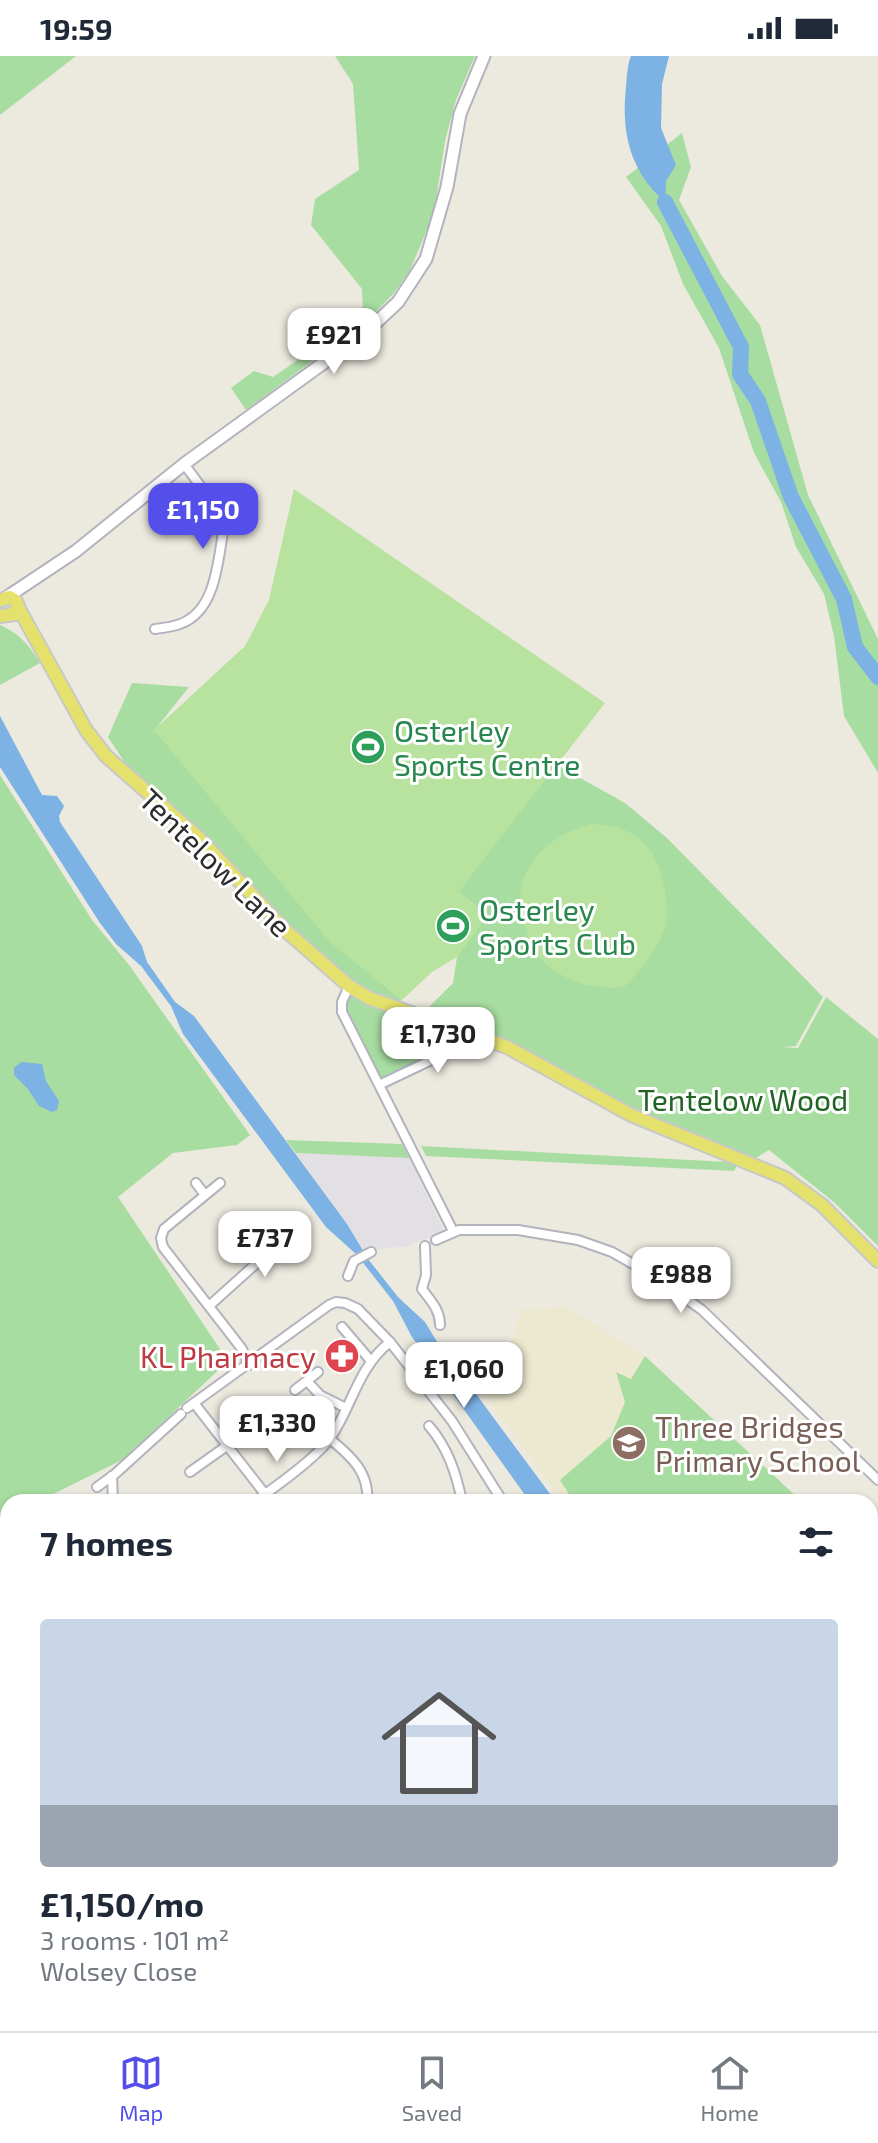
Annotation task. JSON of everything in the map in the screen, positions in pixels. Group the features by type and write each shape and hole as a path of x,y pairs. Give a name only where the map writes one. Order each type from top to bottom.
{"main road":[{"path":"6,607 30,580 76,551 184,464 365,333 398,302 426,259 437,224 460,114 484,56"},
{"name":"Tentelow Lane","path":"6,607 26,627 86,730 106,756 199,838 285,930 349,986 369,998 507,1047 631,1115 785,1178 822,1205 878,1261"}],"street":[{"path":"155,629 180,624 195,616 206,603 224,526 222,515 184,464"},
{"path":"349,986 342,1002 342,1012 453,1231"},
{"path":"381,1084 442,1055 452,1048 463,1029"},
{"path":"196,1183 205,1195"},
{"path":"220,1183 164,1229 161,1238 163,1247 242,1349 249,1365"},
{"path":"209,1306 298,1226"},
{"path":"436,1240 453,1231 477,1229 552,1234 612,1252 654,1276 702,1310 878,1480"},
{"path":"286,1237 297,1248"},
{"path":"425,1246 426,1275 422,1289 435,1306 440,1325"},
{"path":"348,1276 354,1261 371,1252"},
{"path":"97,1487 187,1408 336,1302 358,1309 390,1342 452,1421 498,1494"},
{"path":"342,1327 371,1361"},
{"path":"187,1408 228,1445 265,1494 330,1439 371,1361 390,1342"},
{"path":"295,1390 318,1372"},
{"path":"307,1381 320,1395 346,1408"},
{"path":"452,1421 432,1429 446,1449 461,1494"},
{"path":"330,1439 350,1455 366,1477 367,1494"},
{"path":"190,1472 228,1445"},
{"path":"112,1476 113,1494"}],"shaded area":[{"path":"296,1153 409,1158 444,1231 408,1246 362,1251 347,1224"},
{"name":"Three Bridges Primary School","path":"567,1307 645,1356 793,1494 557,1494 477,1385 503,1367 502,1354 512,1343 520,1310"}],"green space":[{"path":"0,56 76,56 0,115"},
{"path":"335,56 475,56 456,100 445,141 436,200 410,270 394,293 368,320 246,410 231,388 254,371 273,377 363,315 362,289 311,225 315,199 359,170 353,84"},
{"path":"682,133 691,167 679,200 722,276 760,325 808,495 878,639 878,773 844,716 834,636 824,594 796,547 781,502 754,453 719,348 683,284 661,226 626,177"},
{"name":"Osterley Sports Centre","path":"294,489 605,703 458,892 487,914 457,957 432,972 402,1000 330,942 154,730 245,646 269,600"},
{"path":"0,625 23,641 40,663 0,685"},
{"path":"132,683 189,687 154,731 199,760 331,942 402,1000 393,1004 368,995 293,930 131,772 108,737"},
{"name":"Tentelow Wood","path":"555,764 625,803 667,838 823,997 796,1046 782,1047 798,1048 826,997 878,1039 878,1246 835,1203 769,1150 751,1161 692,1139 506,1041 424,1012 453,983 457,957 487,914 458,892"},
{"path":"0,775 92,920 129,965 250,1135 237,1145 173,1153 118,1197 228,1361 124,1459 53,1494 0,1494"},
{"path":"592,824 620,828 641,840 656,860 664,886 667,915 660,940 625,986 598,987 558,973 537,954 529,939 522,911 521,887 539,854 558,838"},
{"path":"349,986 463,1029 452,1048 381,1084 342,1012"},
{"path":"286,1140 402,1144 409,1158 296,1153"},
{"path":"421,1146 728,1162 737,1166 734,1171 426,1156"},
{"path":"645,1356 793,1494 569,1494 560,1480 611,1436 625,1402 616,1372 631,1379"}],"water":[{"path":"631,56 669,56 662,84 661,128 676,165 666,181 665,202 643,177 630,150 625,104"},
{"path":"0,716 42,795 57,796 64,806 59,816 60,822 175,1002 194,1016 347,1224 368,1259 398,1297 425,1322 550,1494 524,1494 412,1337 393,1301 357,1255 326,1227 183,1034 171,1006 141,966 116,944 100,923 0,767"},
{"path":"21,1062 42,1064 46,1081 59,1101 57,1110 52,1112 39,1106 14,1075 14,1068"}],"waterway":[{"path":"665,202 741,347 740,374 758,401 791,497 844,599 855,647 878,677"}],"place":[{"name":"Osterley Sports Centre","path":"368,747"},
{"name":"Osterley Sports Club","path":"453,926"},
{"name":"KL Pharmacy","path":"342,1356"},
{"name":"Three Bridges Primary School","path":"629,1443"}]}
